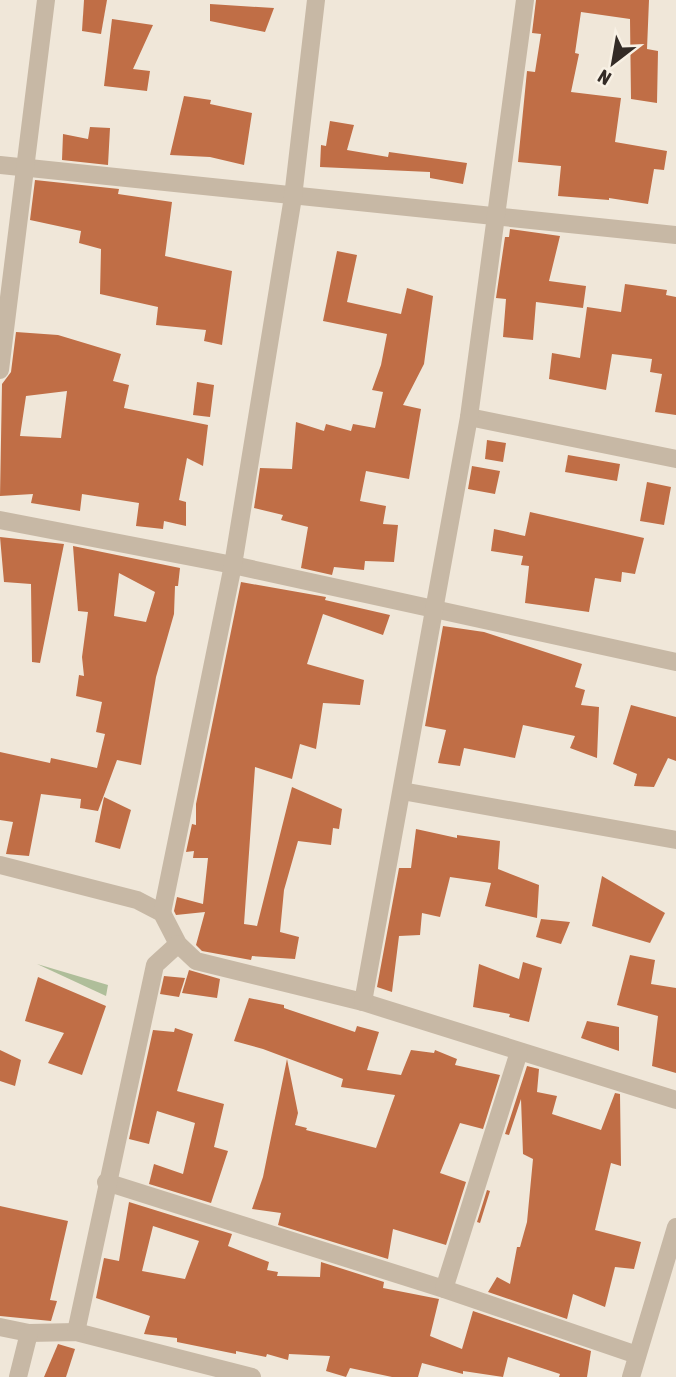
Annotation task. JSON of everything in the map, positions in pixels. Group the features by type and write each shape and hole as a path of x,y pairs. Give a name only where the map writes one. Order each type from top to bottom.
{"street":[{"path":"0,370 46,0"},
{"path":"162,913 233,565 293,197 316,0"},
{"path":"363,1002 469,417 498,218 525,0"},
{"path":"0,166 676,235"},
{"path":"469,417 676,459"},
{"path":"0,520 233,565 676,662"},
{"path":"402,791 676,840"},
{"path":"0,865 137,900 162,913 178,944 196,961 363,1002 676,1100"},
{"path":"76,1332 106,1182 155,965 178,944"},
{"path":"444,1289 519,1052"},
{"path":"106,1182 444,1289 637,1355"},
{"path":"631,1377 676,1227"},
{"path":"0,1327 29,1333 76,1332 252,1377"},
{"path":"19,1377 29,1333"}],"green space":[{"path":"37,964 108,985 106,996"}],"building":[{"path":"84,0 107,0 101,34 82,31"},
{"path":"536,0 649,0 647,49 658,51 657,103 631,99 630,19 581,12 575,53 579,54 571,92 621,98 615,142 667,151 664,170 654,169 648,204 609,198 558,196 561,166 518,162 527,71 535,72 541,34 532,33"},
{"path":"210,4 274,8 265,32 210,21"},
{"path":"112,19 153,25 133,69 150,71 147,91 104,86"},
{"path":"184,96 211,100 210,104 252,113 244,165 210,157 170,155"},
{"path":"330,121 354,125 347,150 388,157 389,152 467,163 463,184 430,178 430,172 320,167 321,145 326,146"},
{"path":"90,127 110,128 108,165 62,160 63,134 88,139"},
{"path":"35,180 119,189 118,194 172,202 165,256 232,271 222,345 204,341 206,330 156,325 158,307 100,294 101,249 79,243 81,231 30,220"},
{"path":"510,229 560,236 549,281 586,286 583,308 536,302 533,340 503,337 506,299 496,298 505,237 509,237"},
{"path":"337,251 357,255 347,302 401,314 407,288 433,296 424,364 403,405 421,409 409,479 366,471 360,501 386,506 383,524 398,525 394,562 365,561 364,570 334,567 332,575 301,568 308,527 281,520 283,515 254,508 260,468 292,469 296,422 324,431 326,424 351,431 353,424 375,428 383,392 372,390 381,365 387,334 323,321"},
{"path":"625,284 667,290 666,295 676,297 676,415 655,412 662,374 650,372 652,359 612,354 606,390 549,379 552,353 580,358 587,307 621,312"},
{"path":"16,332 58,335 121,354 113,381 129,385 124,408 208,425 203,466 187,458 179,500 186,502 186,526 164,521 163,529 136,526 139,503 82,494 80,511 31,503 33,494 0,496 2,384 11,372","holes":["67,391 61,438 20,436 26,396"]},
{"path":"197,382 214,385 210,417 193,415"},
{"path":"487,440 506,443 503,462 485,459"},
{"path":"568,455 620,464 617,481 565,472"},
{"path":"472,466 500,471 495,494 468,489"},
{"path":"647,482 671,487 664,525 640,521"},
{"path":"530,512 644,538 635,574 622,572 621,582 595,578 589,612 525,603 529,566 521,565 523,556 491,551 494,529 525,536"},
{"path":"0,537 64,544 40,663 32,662 31,584 4,582"},
{"path":"73,546 180,568 178,586 175,586 174,614 156,677 141,765 117,760 98,811 80,808 81,799 41,794 29,856 6,854 13,822 0,820 0,752 50,763 51,758 97,768 105,734 96,732 102,702 76,696 79,675 84,676 82,657 88,612 78,611","holes":["119,573 155,592 146,622 114,616"]},
{"path":"241,582 326,597 325,600 390,615 383,635 323,614 307,664 364,680 360,705 323,703 316,749 300,744 292,779 255,767 244,924 257,926 292,787 342,809 339,829 333,828 331,845 298,841 284,890 280,932 299,937 295,959 252,956 251,960 202,951 196,945 205,912 176,915 174,911 177,897 203,904 208,858 193,858 194,851 186,852 192,824 196,825 196,804"},
{"path":"443,626 484,632 582,664 575,687 585,690 581,705 599,707 597,758 570,748 575,736 523,725 515,758 464,748 460,766 438,763 446,730 425,726"},
{"path":"631,705 676,717 676,761 668,758 654,787 634,786 637,774 613,764"},
{"path":"104,797 131,810 120,849 95,842"},
{"path":"416,829 457,838 457,835 500,841 498,869 539,885 537,918 485,906 491,883 450,877 440,917 422,913 420,935 399,936 392,992 377,987 399,868 411,868"},
{"path":"602,876 665,913 650,943 592,926"},
{"path":"541,919 570,922 561,944 536,937"},
{"path":"630,955 655,960 651,984 676,988 676,1073 652,1066 658,1016 617,1005"},
{"path":"523,962 542,968 529,1022 509,1017 510,1014 473,1007 479,964 519,979"},
{"path":"189,970 220,979 217,998 182,993"},
{"path":"164,976 185,978 179,997 160,994"},
{"path":"38,977 106,1006 82,1075 48,1063 64,1033 25,1021"},
{"path":"249,998 284,1005 284,1008 355,1032 357,1026 379,1032 367,1070 401,1075 411,1050 434,1053 435,1050 457,1059 455,1065 500,1075 483,1129 460,1123 440,1173 466,1182 446,1245 393,1229 388,1259 278,1225 281,1213 252,1209 263,1177 287,1059 298,1113 295,1125 307,1128 306,1130 376,1148 395,1095 341,1087 343,1079 263,1049 234,1041"},
{"path":"587,1021 619,1027 619,1051 581,1038"},
{"path":"175,1028 193,1034 177,1091 224,1104 214,1147 228,1151 211,1203 149,1184 154,1164 183,1174 195,1123 157,1111 149,1144 129,1139 153,1030 174,1032"},
{"path":"0,1050 21,1060 15,1086 0,1081"},
{"path":"527,1066 539,1069 537,1092 557,1096 552,1114 601,1130 615,1093 620,1094 621,1166 611,1163 595,1230 641,1242 634,1269 615,1267 605,1307 573,1294 567,1319 488,1292 497,1277 510,1284 517,1247 520,1247 527,1222 533,1159 523,1154 521,1099 509,1135 505,1134"},
{"path":"487,1190 490,1191 480,1223 477,1222"},
{"path":"129,1202 232,1234 228,1246 269,1262 267,1270 278,1272 277,1276 320,1277 321,1262 384,1282 383,1288 439,1299 430,1336 462,1349 473,1311 591,1351 587,1377 559,1377 560,1374 508,1357 503,1377 463,1371 463,1374 422,1363 418,1377 392,1377 350,1368 346,1377 326,1371 330,1356 289,1354 288,1360 267,1354 266,1357 236,1351 236,1354 177,1342 177,1338 144,1334 150,1316 96,1298 104,1258 119,1261","holes":["153,1226 199,1241 185,1279 142,1271"]},
{"path":"0,1206 68,1221 50,1300 57,1301 51,1321 0,1316"},
{"path":"58,1344 75,1349 66,1377 44,1377"}]}
